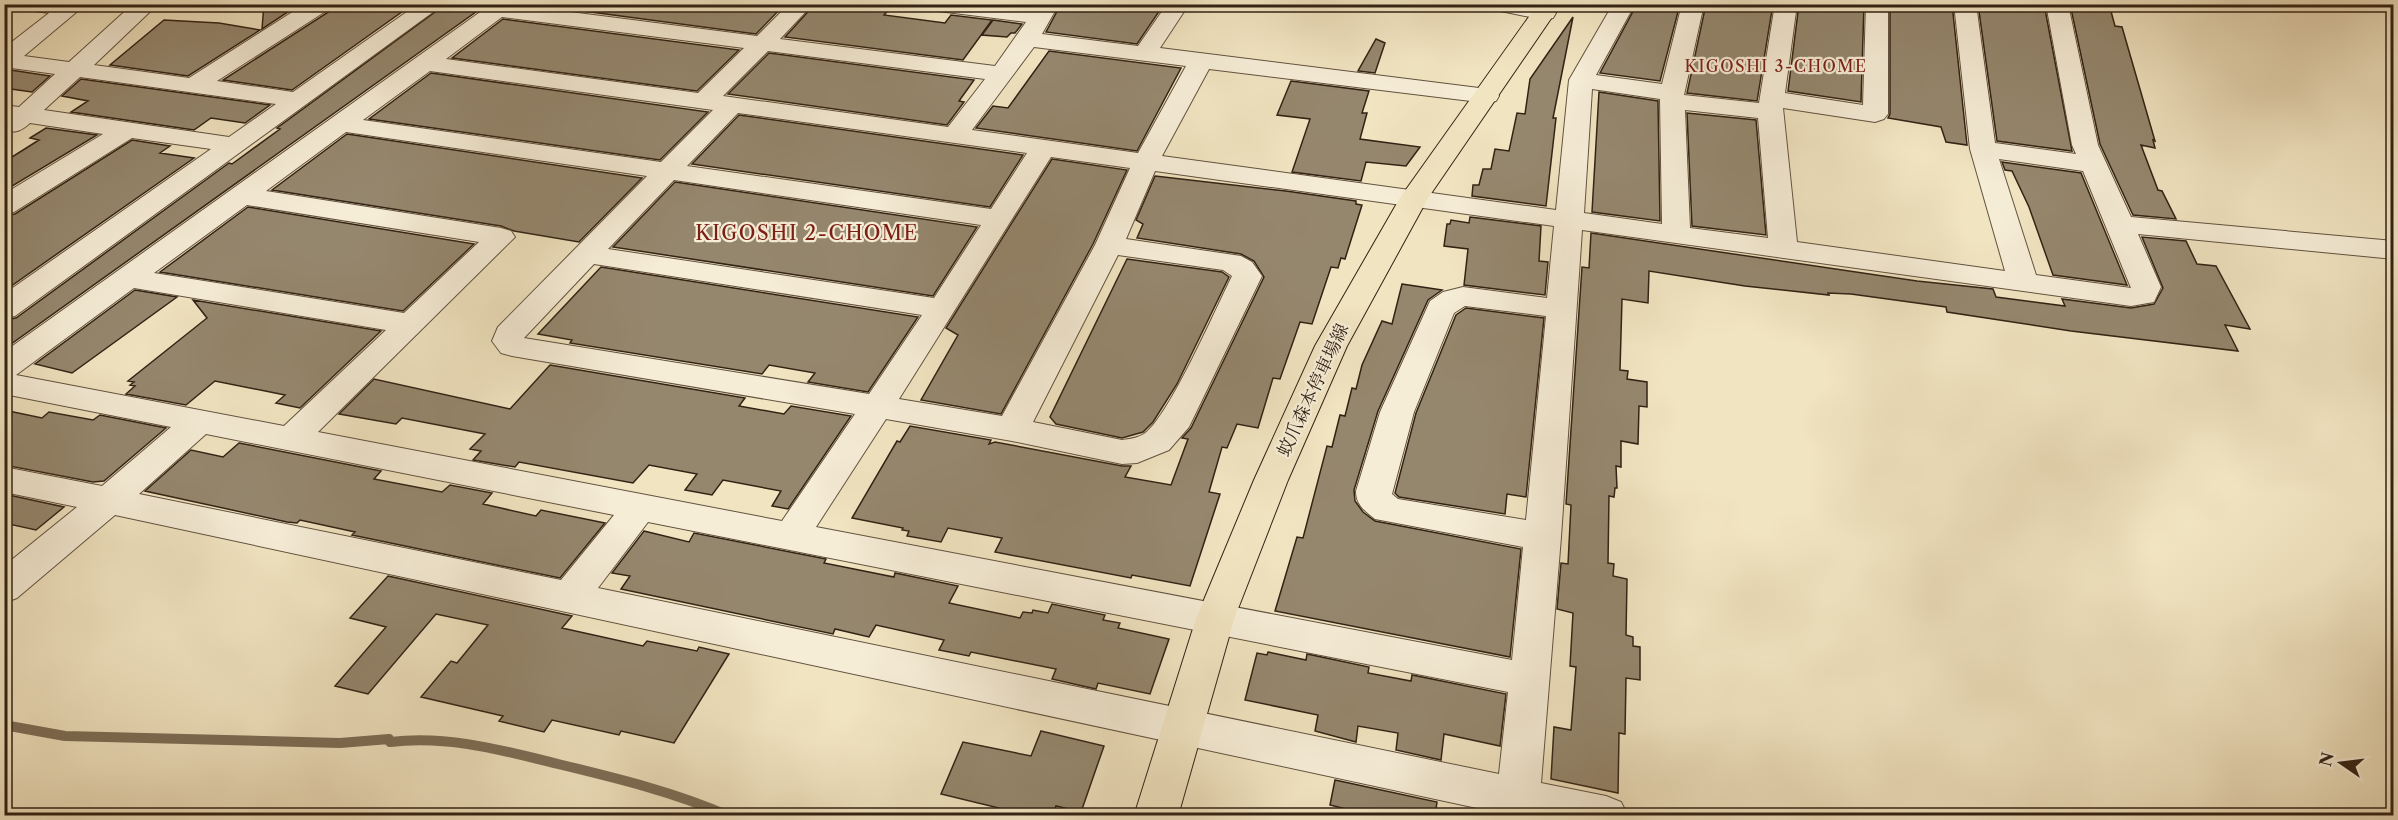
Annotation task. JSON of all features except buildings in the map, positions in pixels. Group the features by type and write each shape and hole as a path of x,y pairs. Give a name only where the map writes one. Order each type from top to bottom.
{"main road":[{"name":"蚊爪森本停車場線","path":"1156,816 1215,619 1271,480 1331,346 1414,198 1548,9"}],"street":[{"path":"29,4 72,7"},
{"path":"4,132 14,114 73,70 147,4"},
{"path":"193,86 321,4"},
{"path":"4,309 434,4"},
{"path":"802,4 760,43 667,172 509,334 508,341 512,346 1012,429 1122,452 1137,451 1157,442 1177,418 1247,276 1242,268 1231,262 1109,245"},
{"path":"938,4 1044,10 1028,39 955,135"},
{"path":"1144,54 1178,4"},
{"path":"1499,4 1548,9"},
{"path":"1518,796 1543,537 1581,80 1624,4"},
{"path":"1676,234 1672,97 1693,4"},
{"path":"1783,249 1771,105 1786,4"},
{"path":"1581,80 1672,97 1875,114 1877,4"},
{"path":"1965,4 1982,139 2024,282"},
{"path":"426,63 2131,297 2143,295 2146,287 2121,225 2088,155 2057,4"},
{"path":"72,7 4,60 299,100"},
{"path":"4,368 498,10 1001,74"},
{"path":"1028,39 1487,96"},
{"path":"1012,429 1109,245 1146,161 1202,61"},
{"path":"14,114 234,145"},
{"path":"341,124 999,219"},
{"path":"4,206 127,130"},
{"path":"1982,139 2088,155"},
{"path":"791,536 942,309 1044,147"},
{"path":"242,196 501,237 291,439"},
{"path":"2121,225 2394,250"},
{"path":"586,254 942,309"},
{"path":"128,278 410,324"},
{"path":"1543,537 1388,510 1374,499 1374,491 1397,412 1441,308 1463,296 1561,309"},
{"path":"4,383 1530,680"},
{"path":"4,588 200,421"},
{"path":"4,479 1183,724 1606,816"},
{"path":"570,597 640,507"}],"waterway":[{"path":"4,725 65,736 340,743 389,739 390,742 412,740 454,742 516,754 623,780 729,816"}],"district":[{"name":"KIGOSHI 3-CHOME","path":"1776,66"},
{"name":"KIGOSHI 2-CHOME","path":"807,233"}]}
